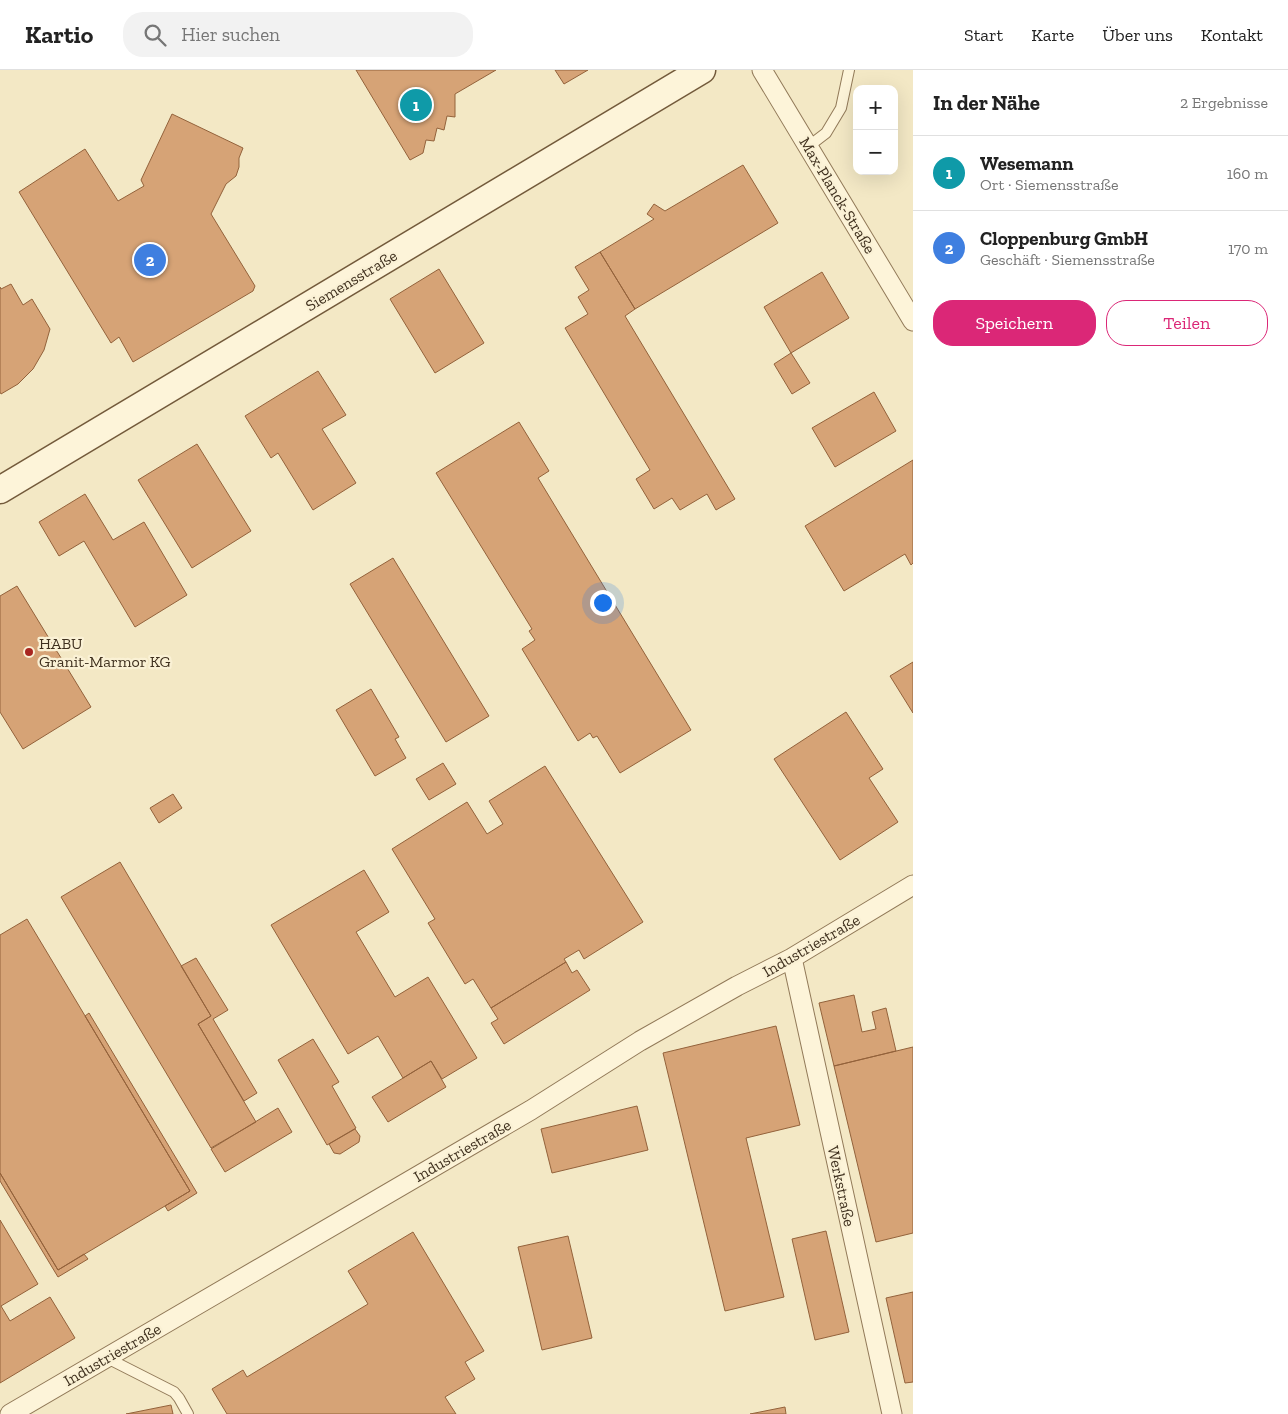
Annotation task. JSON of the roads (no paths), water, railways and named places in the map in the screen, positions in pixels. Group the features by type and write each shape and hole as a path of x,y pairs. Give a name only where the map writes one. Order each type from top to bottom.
{"main road":[{"name":"Siemensstraße","path":"0,490 702,70"}],"street":[{"name":"Max-Planck-Straße","path":"762,70 913,321"},
{"name":"Industriestraße","path":"10,1414 531,1110 640,1041 737,986 792,958 913,885"},
{"name":"Werkstraße","path":"792,958 892,1414"}],"lane":[{"path":"809,146 826,133 841,108 849,70"},
{"path":"107,1358 174,1392 188,1414"}],"place":[{"name":"Wesemann","path":"416,105"},
{"name":"Cloppenburg GmbH","path":"150,260"},
{"name":"HABU Granit-Marmor KG","path":"29,652"}]}
